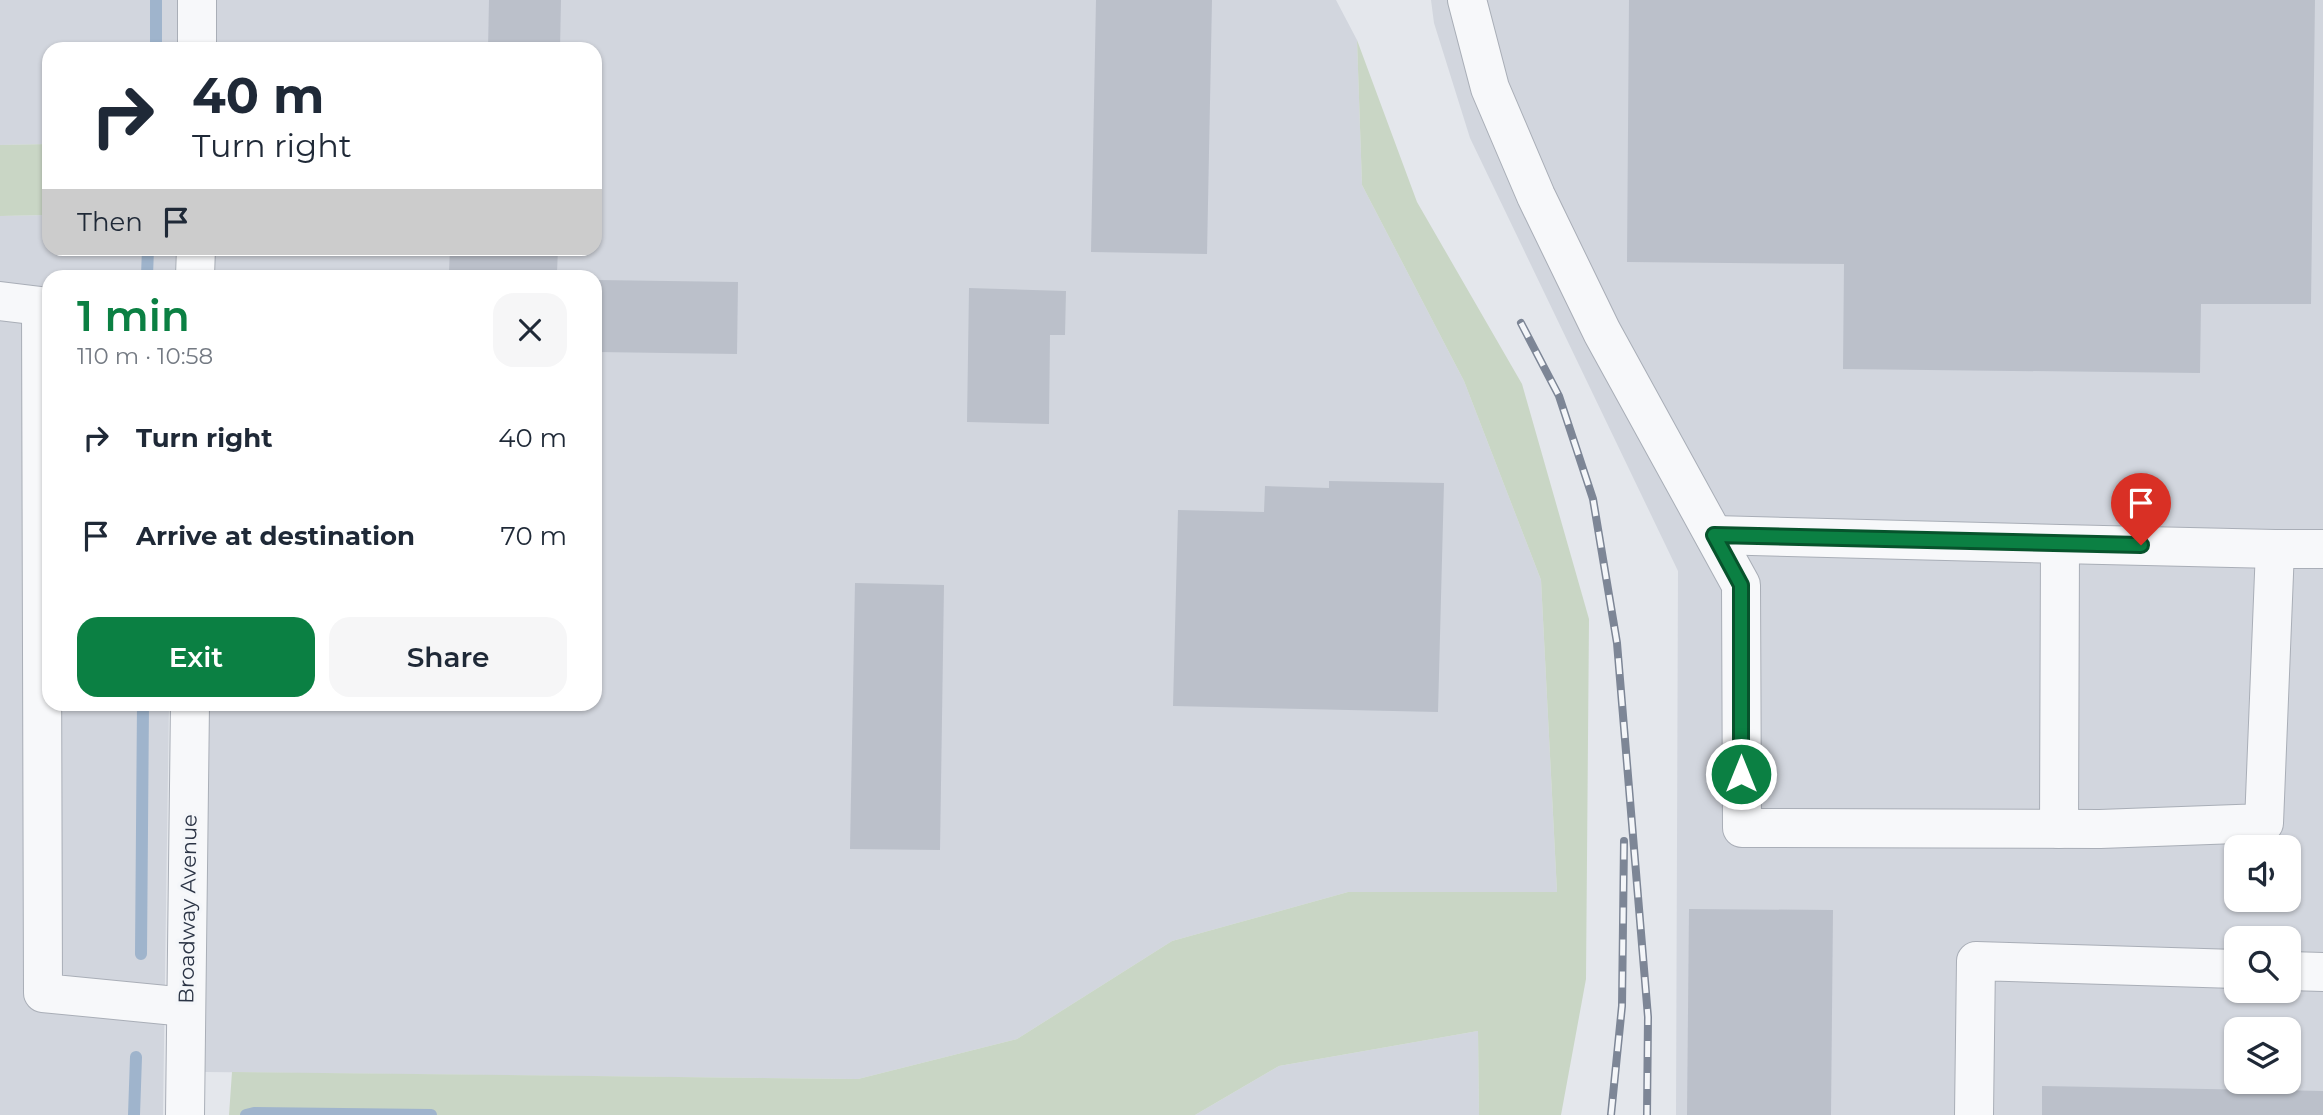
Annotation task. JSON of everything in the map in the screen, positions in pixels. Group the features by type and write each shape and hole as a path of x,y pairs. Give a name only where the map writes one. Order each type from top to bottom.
{"street":[{"path":"197,0 197,42"},
{"path":"1467,0 1490,88 1536,196 1602,332 1741,585 1742,828 2059,829 2264,823 2275,549"},
{"path":"0,301 42,307"},
{"path":"1714,535 2323,549"},
{"path":"2059,829 2060,544"},
{"path":"44,711 43,993 186,1007"},
{"name":"Broadway Avenue","path":"185,1115 190,711"},
{"path":"1974,1115 1976,961 2224,969"},
{"path":"2301,971 2323,972"}],"shaded area":[{"path":"0,0 179,0 178,42 42,42 42,144 0,145"},
{"path":"217,0 1336,0 1357,40 1362,185 1464,381 1541,580 1557,892 1348,892 1172,941 1017,1039 858,1079 205,1072 209,711 602,711 602,270 214,270 214,256 602,256 602,42 216,42"},
{"path":"1431,0 2323,0 2323,1115 1676,1115 1678,571 1470,138 1434,23"},
{"path":"42,215 42,256 176,256 175,270 42,270 42,711 169,711 163,1115 0,1115 0,216"},
{"path":"1478,1031 1479,1115 1195,1115 1279,1066"}],"green space":[{"path":"1357,40 1417,202 1522,384 1589,619 1586,979 1561,1115 1479,1115 1478,1031 1279,1066 1195,1115 229,1115 232,1072 858,1079 1017,1039 1172,941 1348,892 1557,892 1541,580 1464,381 1362,185"},
{"path":"42,144 42,215 0,216 0,145"}],"building":[{"path":"489,0 561,0 560,42 488,42"},
{"path":"1096,0 1212,0 1207,254 1091,252"},
{"path":"1629,0 2315,0 2311,304 2201,304 2200,373 1843,369 1844,264 1627,262"},
{"path":"450,256 558,256 557,270 449,270"},
{"path":"602,280 738,282 737,354 602,352"},
{"path":"969,288 1066,291 1065,335 1050,335 1049,424 967,422"},
{"path":"1329,481 1444,483 1438,712 1173,706 1178,510 1264,512 1265,486 1329,488"},
{"path":"855,583 944,585 940,850 850,849"},
{"path":"1689,909 1833,910 1831,1115 1687,1115"},
{"path":"2042,1086 2224,1089 2224,1094 2301,1094 2301,1091 2323,1091 2323,1115 2042,1115"}],"waterway":[{"path":"156,0 156,42"},
{"path":"147,270 148,256"},
{"path":"141,954 143,711"},
{"path":"134,1115 136,1057"},
{"path":"246,1115 431,1115"}],"railway":[{"path":"1521,323 1559,396 1593,499 1617,643 1648,1017 1647,1115"},
{"path":"1611,1115 1622,1006 1624,841"}],"route":[{"path":"1741,774 1741,585 1714,535 2141,545"}]}
